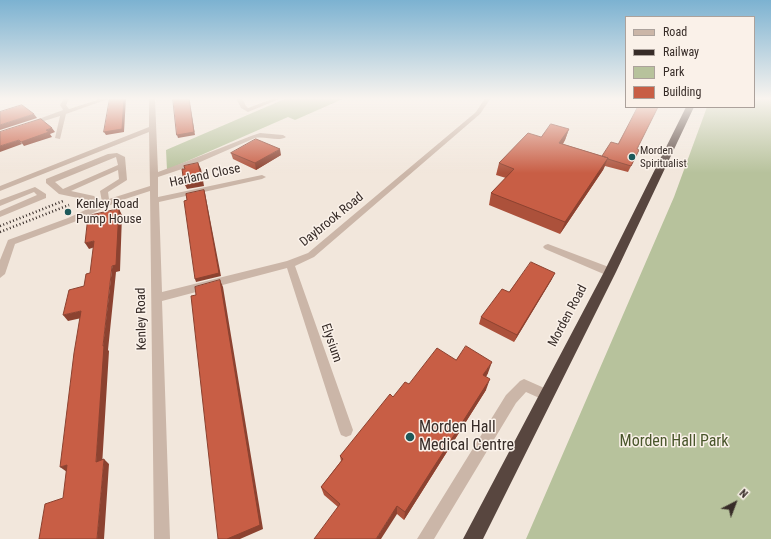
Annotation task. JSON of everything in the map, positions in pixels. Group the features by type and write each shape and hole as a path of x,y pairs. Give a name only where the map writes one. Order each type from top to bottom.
{"highway":[{"name":"Morden Road","path":"473,539 610,272 682,123"}],"street":[{"path":"20,127 31,123"},
{"path":"58,138 61,123"},
{"name":"Kenley Road","path":"153,123 162,539"},
{"name":"Daybrook Road","path":"156,298 290,264 306,258 466,123"},
{"path":"0,189 153,128"},
{"path":"0,274 11,242 71,220 253,137 260,135 283,137"},
{"path":"117,155 121,157 123,180 104,190 102,205 91,198 62,192 49,181 111,156 117,155"},
{"path":"62,192 122,166"},
{"name":"Harland Close","path":"154,200 262,177"},
{"path":"0,202 34,189 43,196 0,214"},
{"path":"548,247 610,272"},
{"name":"Elysium","path":"290,264 346,430"},
{"path":"425,539 511,398 524,385 546,395"}],"green space":[{"path":"228,123 274,123 167,170 166,150"},
{"name":"Morden Hall Park","path":"701,123 771,123 771,539 526,539 674,197"}],"building":[{"path":"28,123 46,123 52,128 46,130 49,132 21,142 19,140 0,146 0,132"},
{"path":"106,123 122,123 122,129 104,132"},
{"path":"176,123 193,123 194,132 177,135"},
{"path":"629,123 650,123 637,149 639,150 631,166 602,156 611,142 618,144"},
{"path":"551,124 569,129 559,143 608,158 565,222 491,193 514,169 499,163 528,133 541,137"},
{"path":"256,139 280,149 255,163 231,153"},
{"path":"198,163 202,179 184,183 182,169 185,169 184,166"},
{"path":"204,190 219,273 195,279 184,201 187,200 186,194"},
{"path":"119,209 116,265 112,266 103,346 96,462 104,459 97,539 39,539 45,504 63,498 67,465 60,467 74,353 81,311 63,315 69,290 84,286 86,274 90,273 94,241 85,243 88,216"},
{"path":"531,262 555,273 517,335 481,317 502,289 509,292"},
{"path":"220,280 260,525 227,539 218,539 191,296 196,295 195,287"},
{"name":"Morden Hall Medical Centre","path":"466,346 492,362 483,375 490,379 405,512 397,506 376,539 314,539 340,504 321,487 343,459 340,456 390,394 393,397 405,382 409,384 437,348 456,360"}],"railway":[{"path":"0,226 63,201"},
{"path":"0,232 69,205"}],"place":[{"name":"Morden Spiritualist","path":"632,157"},
{"name":"Kenley Road Pump House","path":"68,212"},
{"name":"Morden Hall Medical Centre","path":"410,437"}]}
